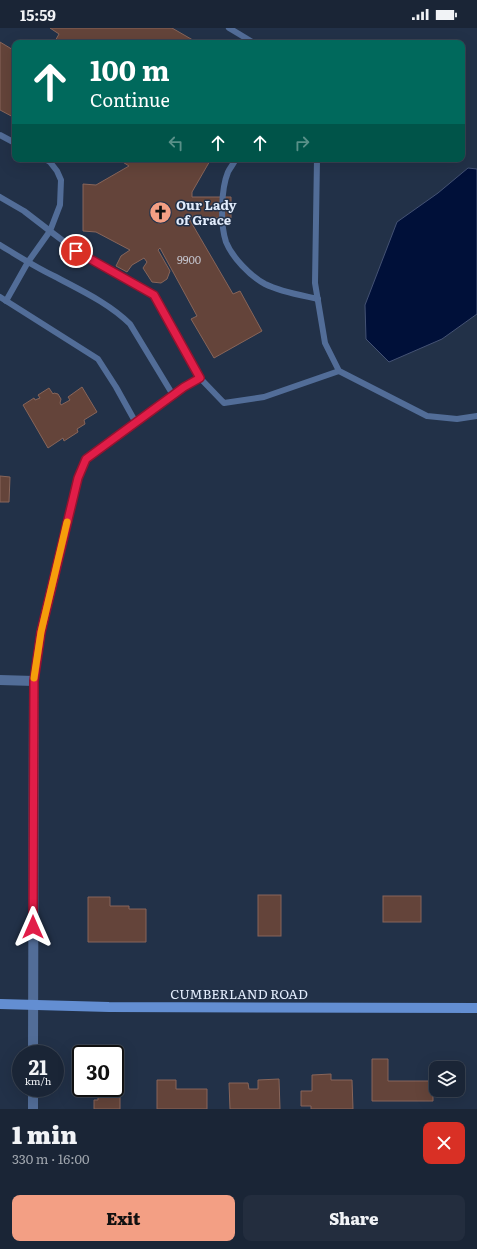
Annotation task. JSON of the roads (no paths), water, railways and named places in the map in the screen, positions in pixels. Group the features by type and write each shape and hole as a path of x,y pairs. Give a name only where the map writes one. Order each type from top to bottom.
{"street":[{"path":"0,680 34,681 33,1045"},
{"name":"CUMBERLAND ROAD","path":"0,1004 118,1007 477,1008"},
{"path":"33,1097 33,1109"}],"lane":[{"path":"228,28 249,40"},
{"path":"0,135 12,141"},
{"path":"6,302 28,262 50,231 60,205 61,180 57,171 50,162"},
{"path":"234,162 228,172 223,191 223,226 226,242 238,260 251,274 264,283 277,289 318,299"},
{"path":"317,162 315,283 325,343 339,371 427,416 457,419 477,416"},
{"path":"0,196 24,211 83,256 154,295 200,378 224,403 264,397 339,371"},
{"path":"0,245 100,301 122,316 130,324 174,395"},
{"path":"0,298 98,359 136,423"},
{"path":"34,681 41,632 78,478 86,459 174,395 200,378"}],"water":[{"path":"468,168 477,169 477,314 442,339 389,362 366,339 365,305 397,222 438,193"}],"place":[{"name":"Our Lady of Grace","path":"160,212"}]}
